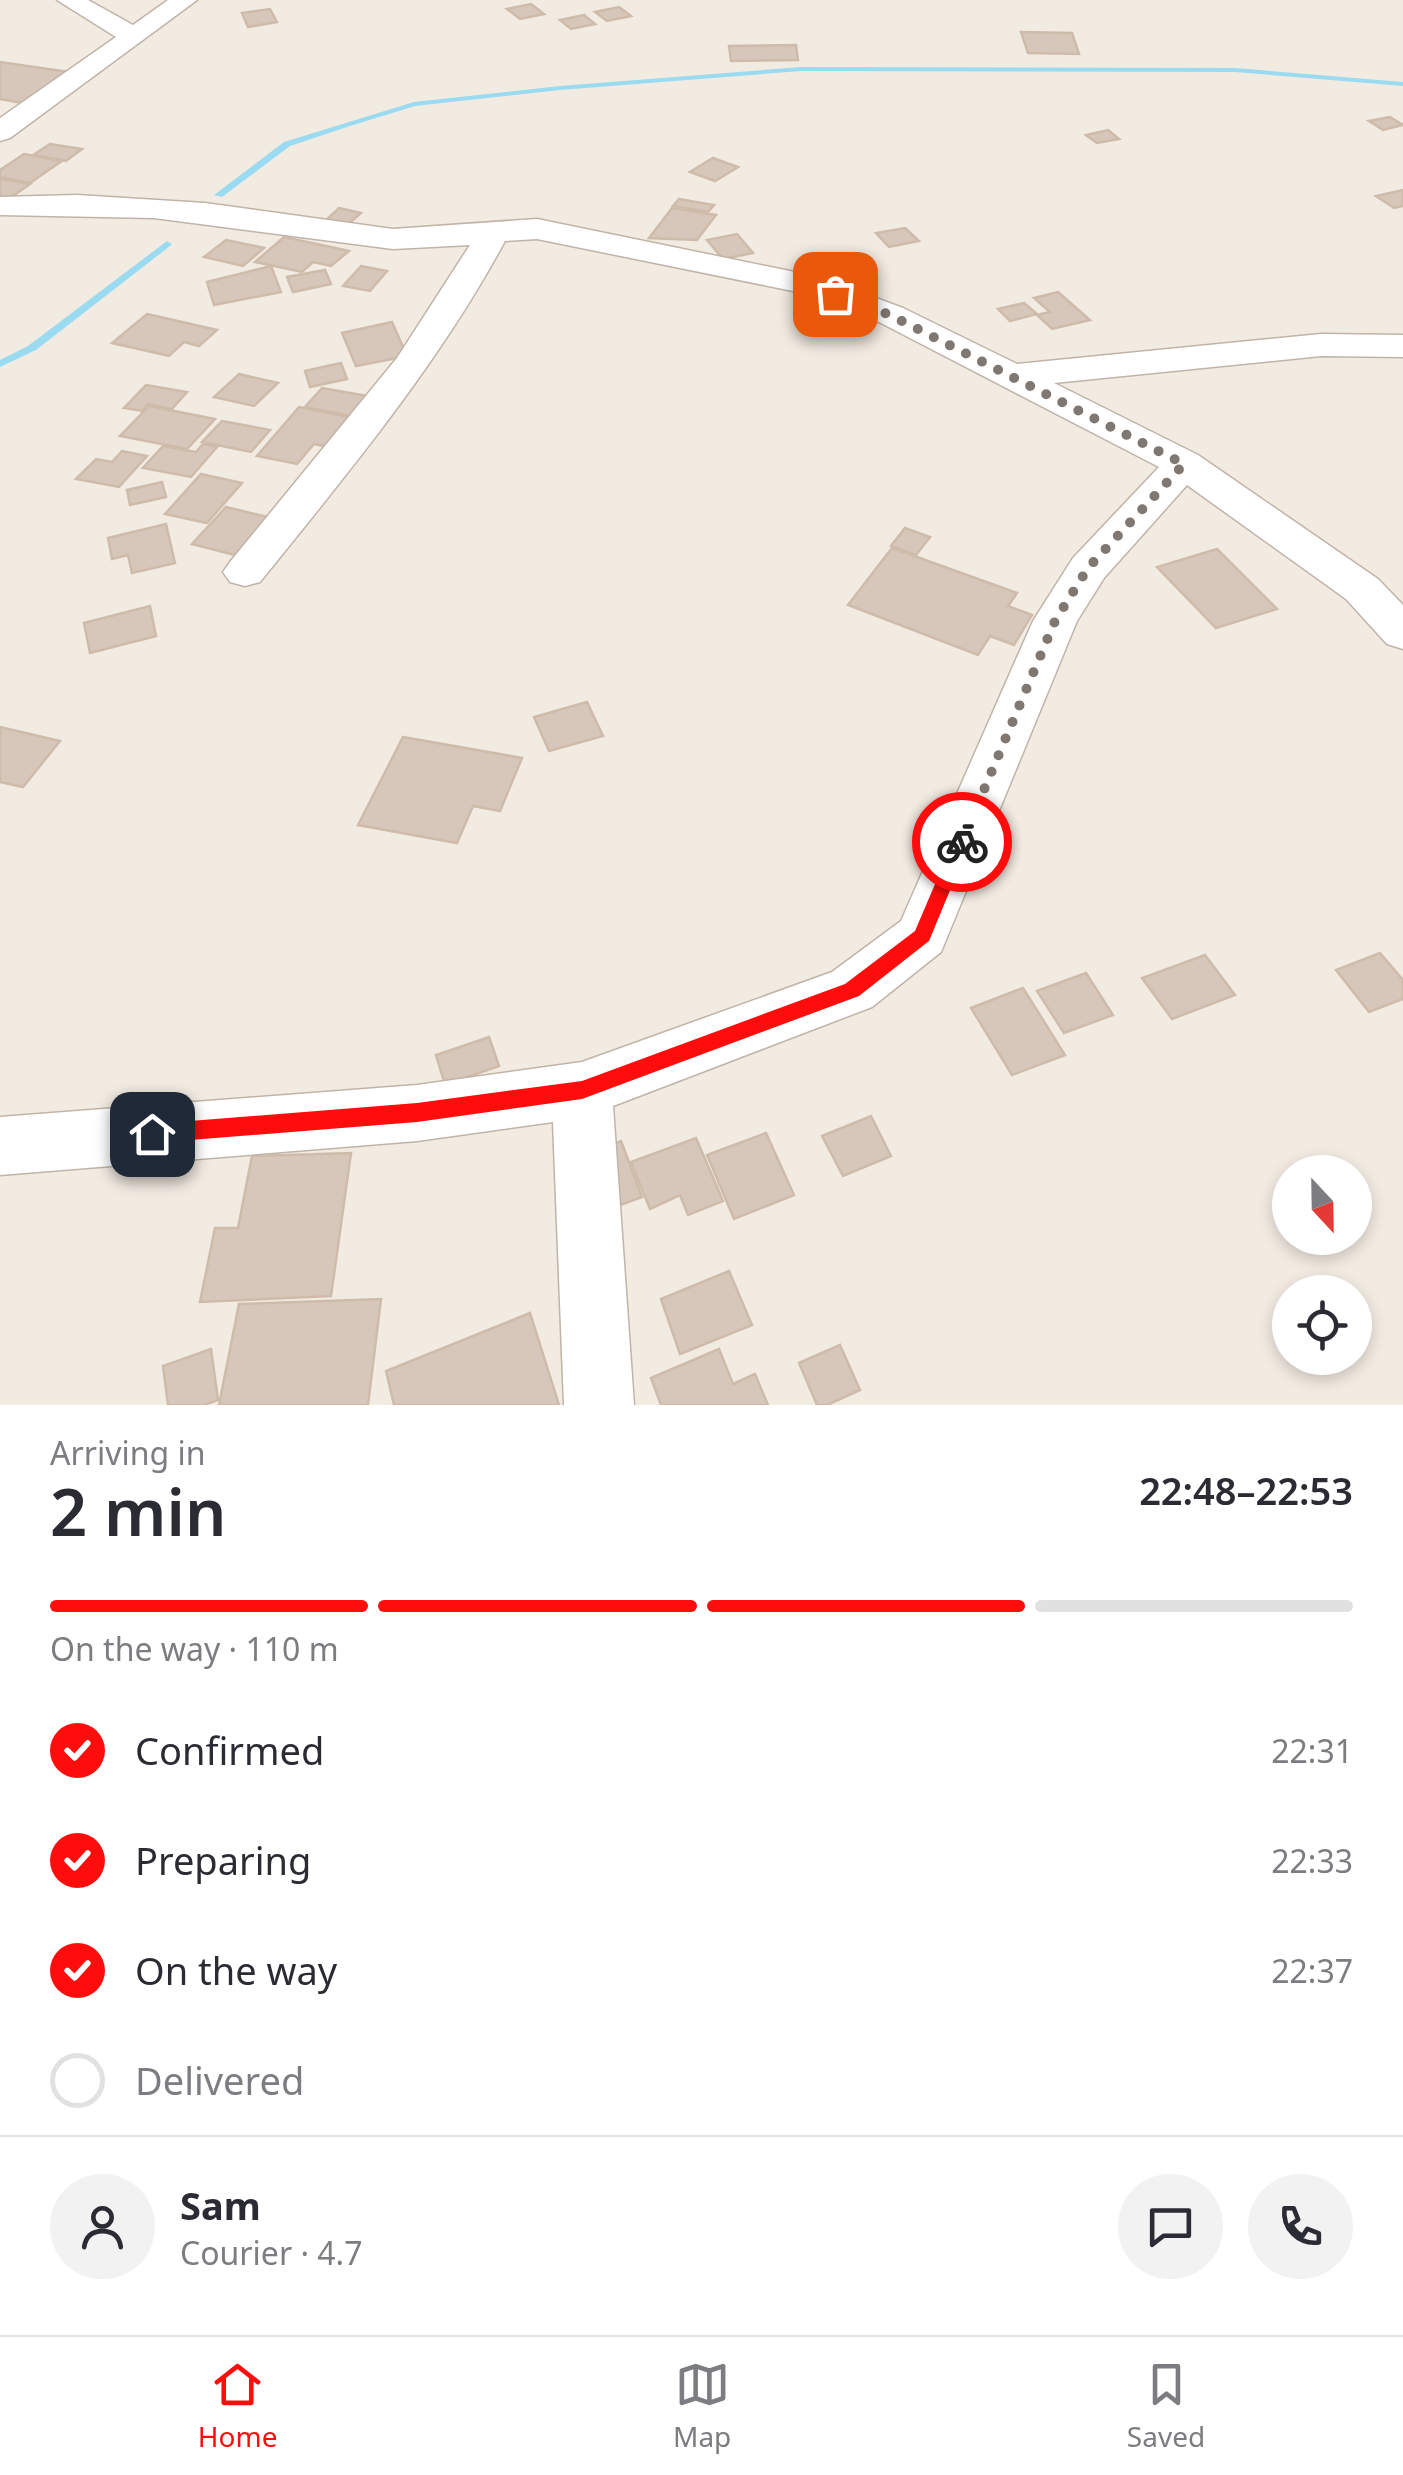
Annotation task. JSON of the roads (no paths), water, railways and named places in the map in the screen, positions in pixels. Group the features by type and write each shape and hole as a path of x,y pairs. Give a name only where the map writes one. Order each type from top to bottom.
{"street":[{"path":"70,0 134,36"},
{"path":"0,132 184,0"},
{"path":"0,206 41,204 200,212 392,239 440,240 537,229 807,284 890,315 1184,464 1362,589 1403,633"},
{"path":"245,572 365,428 461,295 494,231"},
{"path":"345,269 392,239"},
{"path":"1011,376 1321,345 1403,346"},
{"path":"0,1146 417,1113 582,1090 852,990 922,936 1055,621 1088,568 1184,464"},
{"path":"582,1090 600,1405"}],"waterway":[{"path":"219,195 287,144 347,124 414,104 560,88 801,69 1235,70 1403,84"},
{"path":"0,364 32,348 167,244"}]}
